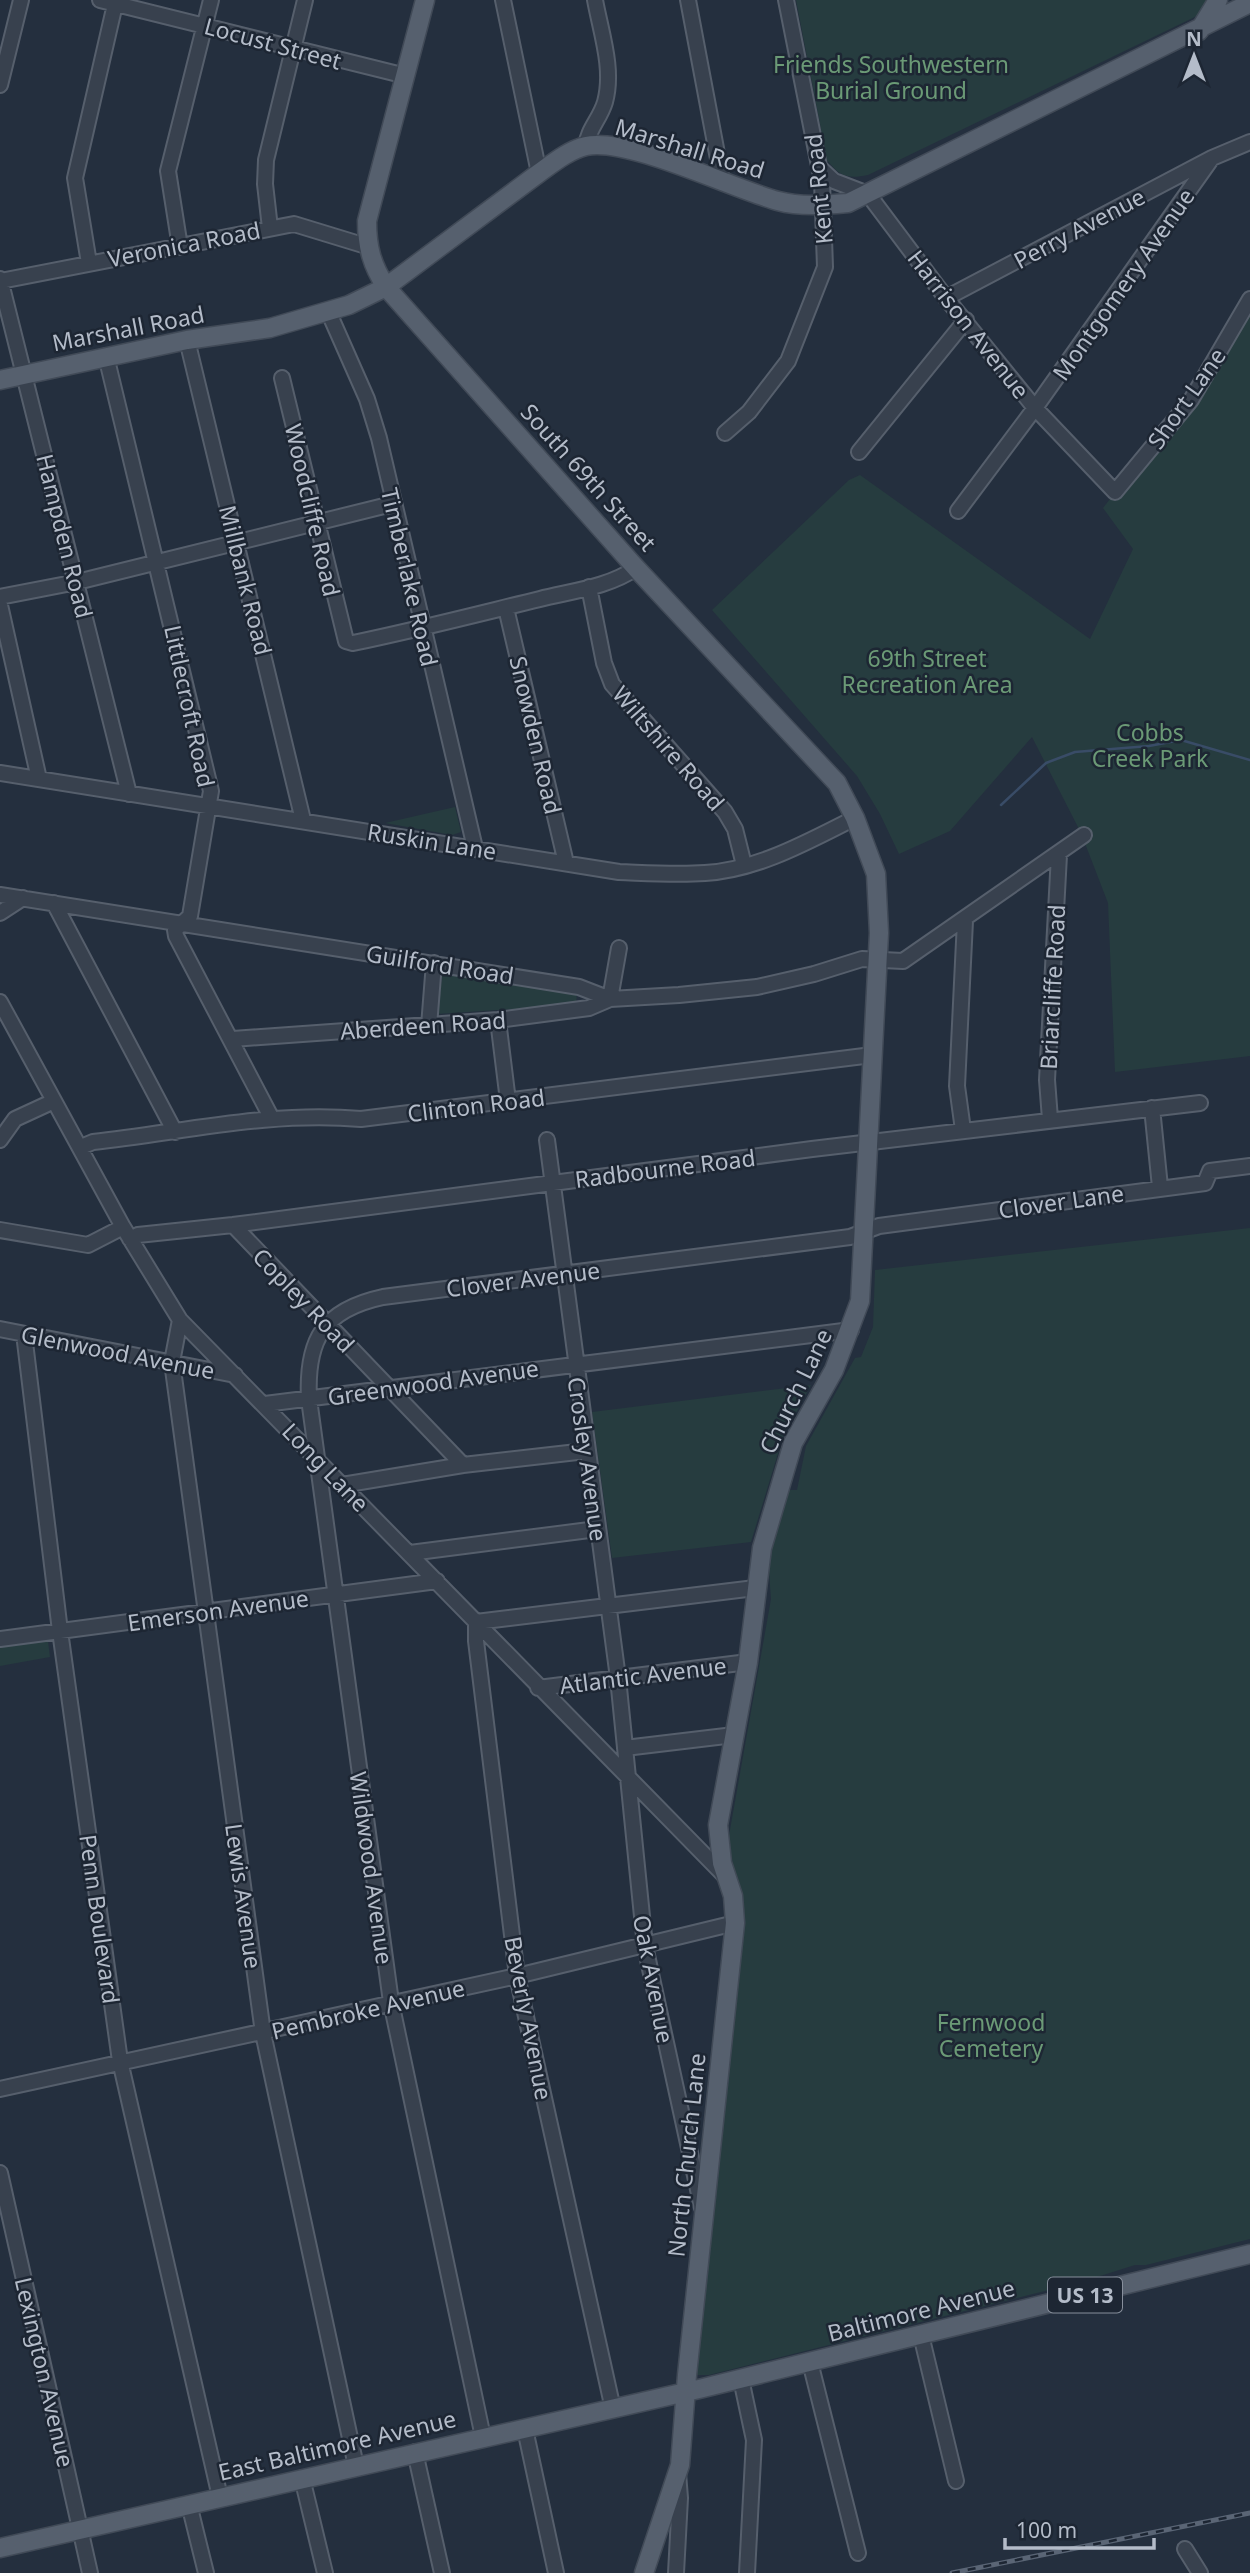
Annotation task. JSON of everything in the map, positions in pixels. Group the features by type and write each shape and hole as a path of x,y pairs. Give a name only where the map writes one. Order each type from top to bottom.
{"main road":[{"path":"366,246 367,221 425,0"},
{"path":"1199,31 1218,0"},
{"name":"Marshall Road","path":"0,380 187,340 270,328 328,313 386,287 539,173 562,157 586,146 625,149 777,201 823,206 848,203 1199,31 1250,1"},
{"name":"South 69th Street","path":"366,246 373,266 386,287 636,568 837,783 855,818 876,874 877,957"},
{"name":"Church Lane","path":"735,1923 733,1896 726,1877 718,1825 748,1662 762,1548 793,1443 834,1370 860,1301 877,957"},
{"name":"North Church Lane","path":"644,2573 678,2472 683,2449 685,2393 735,1923"},
{"name":"Baltimore Avenue","path":"685,2393 1250,2254"},
{"name":"East Baltimore Avenue","path":"0,2547 685,2393"}],"street":[{"path":"0,85 21,0"},
{"name":"Locust Street","path":"100,0 292,50 406,76"},
{"path":"180,247 169,171 211,0"},
{"path":"270,228 265,184 266,160 305,0"},
{"path":"503,0 539,173"},
{"path":"586,146 588,133 604,104 609,71 595,0"},
{"path":"688,0 722,180"},
{"name":"Kent Road","path":"725,433 749,412 788,361 825,267 819,167 786,0"},
{"path":"89,263 75,177 116,2"},
{"name":"Perry Avenue","path":"946,298 1212,158 1250,142"},
{"name":"Montgomery Avenue","path":"958,510 1035,408 1212,158"},
{"path":"819,167 834,181 868,194"},
{"name":"Harrison Avenue","path":"868,194 946,298 1035,408 1115,492"},
{"name":"Veronica Road","path":"0,280 295,224 366,246"},
{"name":"Hampden Road","path":"0,280 128,794"},
{"name":"Short Lane","path":"1115,492 1191,400 1250,299"},
{"name":"Timberlake Road","path":"328,313 367,399 379,438 392,504 475,848"},
{"path":"859,452 966,320"},
{"name":"Millbank Road","path":"187,340 303,820"},
{"name":"Littlecroft Road","path":"106,356 211,791 190,916 180,924"},
{"name":"Woodcliffe Road","path":"283,383 346,641 353,643 422,628"},
{"path":"0,597 158,563 315,521 392,504"},
{"path":"422,628 622,578 636,568"},
{"name":"Wiltshire Road","path":"589,587 604,663 612,684 725,812 735,829 744,866"},
{"path":"0,605 39,779"},
{"name":"Snowden Road","path":"506,608 566,863"},
{"name":"Ruskin Lane","path":"0,773 619,872 707,873 744,866 798,847 855,818"},
{"name":"Guilford Road","path":"0,895 579,987 610,999 757,987 877,957 903,961 1059,855 1084,835"},
{"name":"Briarcliffe Road","path":"1050,1119 1047,1080 1059,855"},
{"path":"0,913 23,898"},
{"path":"54,904 175,1132"},
{"path":"963,1130 957,1086 965,920"},
{"path":"180,924 176,936 233,1039 271,1117"},
{"path":"610,999 619,948"},
{"path":"429,1026 434,963"},
{"name":"Aberdeen Road","path":"233,1039 498,1020 589,1008 610,999"},
{"name":"Long Lane","path":"2,1008 127,1233 180,1320 726,1877"},
{"path":"498,1020 508,1101"},
{"name":"Clinton Road","path":"81,1147 93,1142 271,1117 312,1115 361,1119 872,1055"},
{"path":"0,1140 15,1119 54,1101"},
{"name":"Radbourne Road","path":"0,1230 88,1245 127,1233 233,1225 1050,1119 1200,1103"},
{"path":"1152,1108 1160,1187"},
{"name":"Crosley Avenue","path":"547,1140 618,1678 627,1778"},
{"name":"Clover Lane","path":"864,1232 879,1226 1205,1183 1210,1171 1250,1167"},
{"name":"Copley Road","path":"233,1225 463,1465"},
{"name":"Clover Avenue","path":"325,1324 347,1308 383,1297 850,1237 864,1232"},
{"name":"Lewis Avenue","path":"180,1320 172,1362 262,2033 356,2466"},
{"path":"316,1460 309,1399 310,1360 325,1324"},
{"name":"Glenwood Avenue","path":"0,1329 235,1375"},
{"name":"Greenwood Avenue","path":"265,1404 851,1329"},
{"name":"Penn Boulevard","path":"24,1334 60,1631 120,2061 220,2497"},
{"path":"342,1485 463,1465 586,1451"},
{"name":"Wildwood Avenue","path":"316,1460 391,2002 483,2437"},
{"path":"410,1553 597,1529"},
{"name":"Emerson Avenue","path":"0,1639 437,1581"},
{"path":"476,1622 755,1588"},
{"name":"Beverly Avenue","path":"476,1622 517,1976 613,2409"},
{"name":"Atlantic Avenue","path":"538,1688 748,1662"},
{"path":"625,1748 734,1735"},
{"name":"Oak Avenue","path":"627,1778 645,1945 704,2218"},
{"name":"Pembroke Avenue","path":"0,2089 517,1976 735,1923"},
{"name":"Lexington Avenue","path":"0,2173 90,2573"},
{"path":"921,2335 956,2481"},
{"path":"810,2362 858,2553"},
{"path":"741,2379 754,2441 747,2573"},
{"path":"525,2428 556,2573"},
{"path":"415,2452 442,2573"},
{"path":"676,2573 680,2498 678,2472"},
{"path":"302,2478 325,2573"},
{"path":"189,2504 206,2573"},
{"path":"1185,2549 1200,2573"}],"green space":[{"name":"Friends Southwestern Burial Ground","path":"796,0 1211,0 1201,14 868,175 855,177 840,173 827,160"},
{"path":"1250,304 1250,1056 1115,1072 1108,903 1081,833 1032,737 950,831 899,854 880,814 857,776 712,610 849,480 860,475 1090,639 1133,549 1103,508 1206,375"},
{"path":"455,807 461,832 452,835 385,823"},
{"path":"443,971 577,992 576,1005 437,1014"},
{"name":"Fernwood Cemetery","path":"1250,1228 1250,2239 1146,2265 1135,2265 1081,2282 709,2375 696,2375 741,1939 735,1875 728,1841 771,1599 768,1558 785,1490 797,1490 806,1446 855,1358 861,1357 873,1327 875,1270"},
{"path":"811,1385 783,1437 751,1542 612,1558 592,1412"},
{"path":"48,1641 50,1657 0,1666 0,1647"}],"waterway":[{"path":"1001,805 1046,763 1075,752 1149,746 1181,740 1250,760"}],"railway":[{"path":"952,2573 1250,2513"}],"park label":[{"name":"69th Street Recreation Area","path":"927,671"},
{"name":"Cobbs Creek Park","path":"1150,745"}]}
